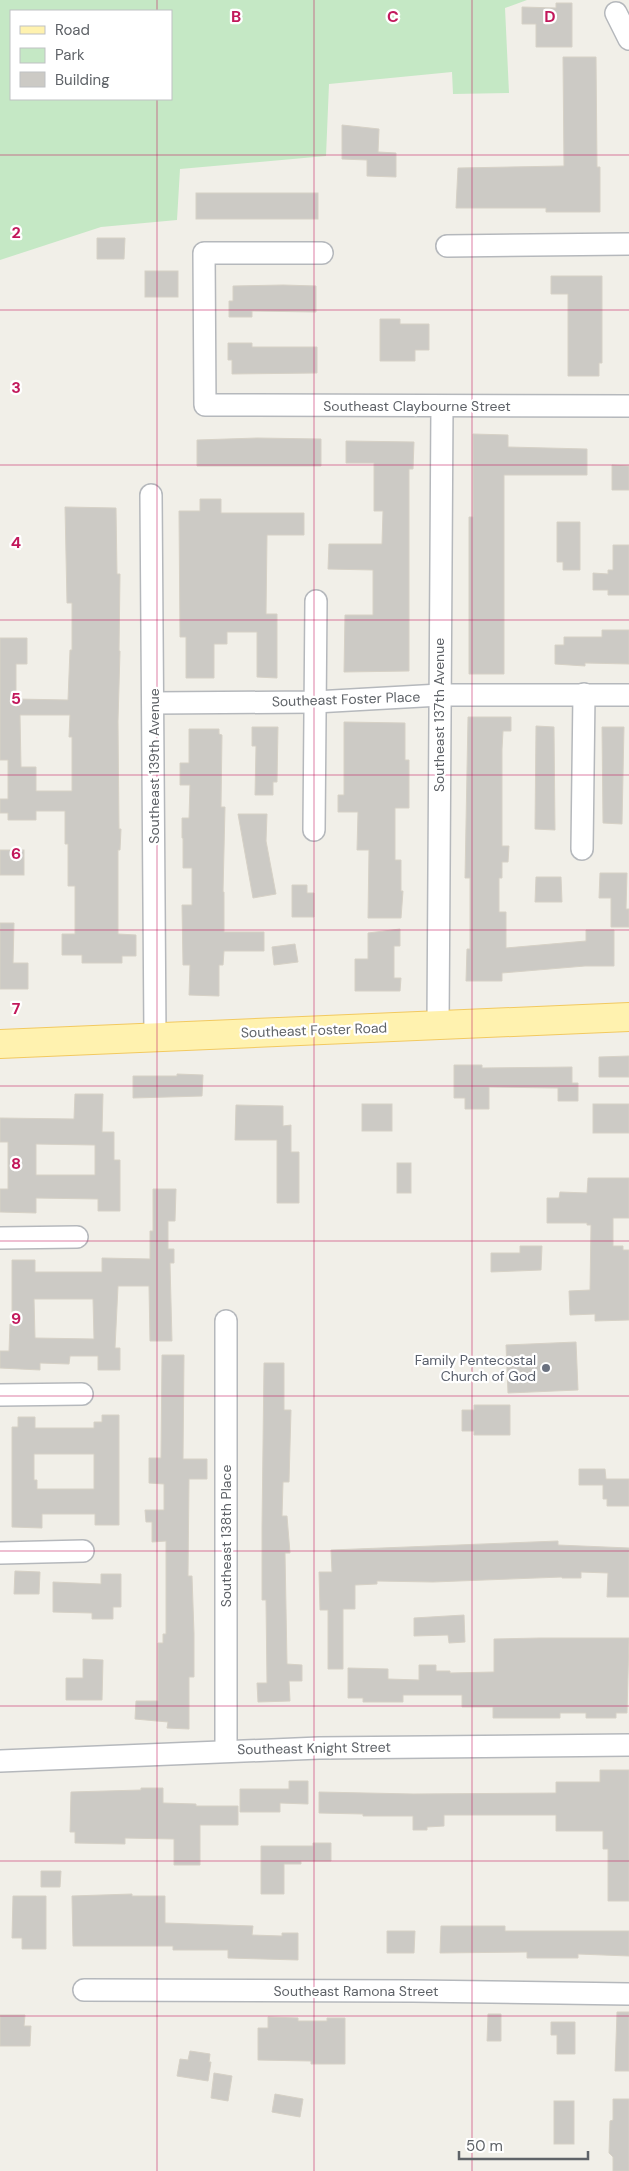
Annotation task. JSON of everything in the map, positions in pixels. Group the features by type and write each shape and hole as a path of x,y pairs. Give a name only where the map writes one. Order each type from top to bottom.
{"main road":[{"name":"Southeast Foster Road","path":"0,1044 629,1017"}],"street":[{"path":"616,13 629,39"},
{"path":"447,246 629,244"},
{"name":"Southeast Claybourne Street","path":"322,253 204,253 205,405 629,406"},
{"name":"Southeast 137th Avenue","path":"438,1025 442,406"},
{"name":"Southeast 139th Avenue","path":"151,495 155,1037"},
{"path":"314,830 316,601"},
{"path":"582,849 584,694"},
{"name":"Southeast Foster Place","path":"153,703 315,702 440,695 629,695"},
{"path":"0,1238 77,1237"},
{"name":"Southeast 138th Place","path":"226,1321 226,1750"},
{"path":"0,1395 82,1394"},
{"path":"0,1553 83,1551"},
{"name":"Southeast Knight Street","path":"0,1761 226,1750 629,1745"},
{"name":"Southeast Ramona Street","path":"84,1990 629,1994"}],"green space":[{"path":"0,0 527,0 505,8 509,93 453,94 452,72 329,84 326,156 180,169 177,220 101,227 0,260"}],"building":[{"path":"556,3 572,3 572,47 536,47 536,24 522,24 522,7 556,8"},
{"path":"563,57 596,57 597,167 600,167 600,212 546,212 546,208 456,208 458,168 564,166"},
{"path":"342,125 379,129 378,152 396,153 396,177 367,176 367,160 342,159"},
{"path":"196,193 318,193 318,219 196,219"},
{"path":"97,238 125,238 124,259 97,259"},
{"path":"145,271 178,271 178,297 145,297"},
{"path":"551,276 602,276 602,363 599,363 599,376 568,376 568,294 551,294"},
{"path":"233,286 316,286 316,312 252,311 252,317 229,317 229,301 233,301"},
{"path":"380,319 400,319 400,324 429,324 429,350 415,350 415,361 380,361"},
{"path":"228,343 252,343 252,347 317,347 317,373 232,374 232,360 228,360"},
{"path":"473,434 508,435 508,447 587,449 587,475 504,475 504,674 469,674 469,517 473,517"},
{"path":"257,438 321,439 321,466 197,466 197,440"},
{"path":"346,441 414,442 413,469 409,469 409,671 344,672 345,615 373,615 373,570 328,569 329,544 382,544 383,511 374,511 374,463 346,463"},
{"path":"612,465 629,466 629,490 612,490"},
{"path":"200,499 221,499 221,513 304,513 304,535 267,535 266,614 277,614 277,678 257,677 257,632 227,632 227,644 214,644 214,678 186,678 186,637 180,637 179,511 200,511"},
{"path":"65,507 116,508 117,574 120,574 118,721 119,829 121,829 120,850 118,850 118,934 136,935 136,956 122,956 122,963 82,963 82,955 62,955 62,934 75,934 75,886 68,886 68,844 65,844 65,811 36,811 36,820 8,820 8,813 0,813 0,799 8,799 8,760 0,760 0,638 27,638 27,664 16,664 16,699 68,700 70,650 72,650 72,603 67,603","holes":["20,715 70,715 69,737 72,737 72,791 36,791 36,767 21,767"]},
{"path":"557,522 580,522 580,570 563,570 563,562 557,562"},
{"path":"613,545 629,545 629,595 608,595 608,590 593,590 593,573 608,574 608,570 613,570"},
{"path":"602,630 629,630 629,664 585,663 585,666 555,664 555,645 564,645 564,637 602,637"},
{"path":"468,717 511,717 511,731 503,731 502,749 502,846 509,846 508,862 502,862 502,878 499,878 499,912 506,912 506,948 586,941 586,930 614,930 614,966 585,966 502,973 502,981 466,981 467,949 470,949 470,878 465,878"},
{"path":"344,722 405,723 405,760 409,760 409,808 395,808 395,860 401,860 401,891 403,891 401,918 368,918 369,850 357,850 358,812 338,812 338,795 344,795"},
{"path":"536,726 554,727 555,830 535,829"},
{"path":"252,727 278,727 277,782 273,782 273,795 255,795 256,746 252,746"},
{"path":"602,727 624,727 622,824 603,823"},
{"path":"189,729 219,729 219,734 222,735 221,807 225,807 224,932 264,932 264,951 224,951 223,965 219,965 219,996 189,995 190,965 183,965 182,905 192,905 192,868 183,868 182,818 189,818 190,785 180,785 180,763 189,763"},
{"path":"238,814 267,814 266,841 276,894 253,898"},
{"path":"0,850 24,850 24,875 0,875"},
{"path":"600,873 627,873 626,909 629,909 629,927 611,927 611,898 599,898"},
{"path":"536,877 561,877 562,902 535,902"},
{"path":"292,885 307,885 307,893 314,893 314,917 292,917"},
{"path":"0,923 14,923 13,963 28,963 28,989 0,989"},
{"path":"400,929 400,946 394,946 394,978 401,978 400,991 355,991 355,959 368,959 368,933"},
{"path":"295,944 298,962 274,965 272,947"},
{"path":"629,1056 629,1077 599,1077 599,1057"},
{"path":"454,1065 482,1065 482,1068 572,1067 572,1083 578,1083 578,1101 558,1101 558,1088 489,1087 489,1109 465,1109 465,1098 454,1098"},
{"path":"177,1074 203,1075 202,1096 133,1098 133,1076 177,1076"},
{"path":"75,1094 103,1094 102,1132 114,1132 114,1160 120,1160 120,1211 98,1211 98,1199 36,1198 36,1213 0,1212 0,1189 8,1189 8,1142 0,1142 0,1118 74,1119","holes":["36,1144 95,1145 95,1175 36,1175"]},
{"path":"362,1104 392,1104 392,1131 362,1131"},
{"path":"593,1104 629,1104 629,1133 593,1133"},
{"path":"236,1105 283,1106 283,1126 291,1125 291,1152 299,1152 299,1203 277,1203 277,1140 235,1140"},
{"path":"397,1163 411,1163 411,1193 397,1193"},
{"path":"588,1178 629,1178 629,1218 613,1218 613,1246 623,1246 623,1250 629,1250 629,1320 595,1321 595,1314 570,1315 569,1291 590,1290 591,1225 587,1225 587,1223 547,1223 547,1198 559,1198 560,1192 587,1193"},
{"path":"153,1189 176,1189 175,1221 168,1221 168,1249 174,1249 174,1263 170,1263 172,1341 150,1341 149,1286 118,1286 115,1348 120,1348 120,1370 98,1370 98,1356 70,1356 69,1364 40,1363 40,1370 0,1368 0,1351 9,1351 10,1324 12,1324 12,1260 35,1260 35,1272 102,1272 102,1258 150,1259 150,1231 153,1231","holes":["34,1299 93,1299 94,1339 35,1338"]},
{"path":"520,1246 542,1246 541,1270 491,1272 491,1253 520,1253"},
{"name":"Family Pentecostal Church of God","path":"576,1342 578,1390 508,1393 506,1345"},
{"path":"162,1355 184,1355 183,1459 207,1459 207,1479 189,1479 188,1576 192,1576 194,1677 189,1677 189,1729 167,1728 168,1722 135,1719 136,1701 158,1701 158,1643 163,1643 163,1634 166,1634 166,1541 152,1542 152,1522 146,1522 145,1510 164,1510 164,1484 149,1483 149,1458 161,1458"},
{"path":"264,1363 284,1363 284,1410 291,1410 289,1482 283,1482 282,1516 287,1516 290,1553 285,1553 287,1664 302,1665 302,1681 289,1681 290,1701 258,1702 257,1683 267,1683 266,1600 262,1600"},
{"path":"474,1405 510,1405 510,1435 474,1435 474,1431 462,1431 462,1410 474,1410"},
{"path":"102,1415 119,1415 119,1525 95,1525 95,1514 42,1514 42,1528 12,1527 12,1427 18,1427 18,1417 35,1417 35,1428 94,1428 94,1422 102,1422","holes":["34,1454 94,1454 94,1489 37,1489 37,1480 34,1480"]},
{"path":"579,1469 605,1469 606,1479 629,1479 629,1506 607,1506 607,1499 603,1499 603,1485 579,1485"},
{"path":"558,1541 558,1545 629,1548 629,1597 607,1597 608,1573 581,1572 581,1578 562,1577 433,1582 377,1581 377,1584 355,1585 355,1609 343,1609 343,1669 328,1669 328,1610 320,1610 319,1572 332,1572 331,1550"},
{"path":"15,1571 40,1572 39,1594 14,1594"},
{"path":"101,1574 121,1574 121,1607 113,1607 113,1619 92,1619 92,1613 53,1612 53,1582 101,1584"},
{"path":"464,1615 465,1642 449,1643 448,1635 414,1636 414,1618"},
{"path":"629,1638 627,1713 616,1713 616,1718 586,1718 586,1713 560,1713 560,1718 493,1718 493,1707 462,1707 462,1695 403,1695 403,1702 363,1702 363,1698 348,1698 348,1668 388,1669 388,1679 419,1680 419,1665 436,1665 436,1671 450,1671 450,1673 494,1672 494,1639"},
{"path":"83,1659 103,1660 102,1700 66,1700 66,1678 83,1678"},
{"path":"600,1770 629,1770 629,1901 608,1901 608,1849 603,1849 603,1831 556,1831 556,1815 444,1815 444,1826 427,1827 427,1830 413,1830 413,1816 363,1816 363,1814 319,1813 319,1792 413,1794 556,1793 556,1782 600,1782"},
{"path":"289,1781 308,1781 308,1804 280,1803 280,1812 240,1812 240,1789 289,1789"},
{"path":"141,1788 163,1788 163,1803 196,1804 196,1806 238,1806 238,1825 200,1825 200,1865 174,1865 174,1839 125,1838 125,1844 75,1843 75,1832 70,1832 71,1792 141,1790"},
{"path":"313,1843 331,1843 331,1861 301,1861 301,1864 284,1864 284,1894 261,1894 261,1846 313,1846"},
{"path":"41,1871 61,1871 60,1887 41,1887"},
{"path":"132,1894 132,1896 165,1896 165,1923 253,1926 252,1935 282,1936 282,1933 298,1933 298,1960 228,1958 228,1950 173,1950 173,1946 73,1946 72,1896"},
{"path":"13,1896 46,1896 46,1949 22,1949 22,1938 12,1938"},
{"path":"441,1926 505,1926 505,1931 629,1931 629,1956 578,1954 578,1958 527,1958 527,1952 440,1953"},
{"path":"387,1931 415,1931 414,1953 387,1953"},
{"path":"617,2012 629,2012 629,2071 615,2071"},
{"path":"488,2014 501,2014 501,2041 487,2041"},
{"path":"0,2015 25,2015 24,2026 31,2026 30,2046 0,2046"},
{"path":"268,2017 298,2018 298,2021 327,2021 327,2018 345,2018 345,2064 311,2064 311,2061 258,2060 258,2028 268,2028"},
{"path":"551,2022 575,2022 575,2054 557,2054 557,2035 551,2035"},
{"path":"190,2051 210,2054 209,2062 211,2062 208,2081 177,2076 180,2059 188,2060"},
{"path":"214,2073 232,2076 228,2101 211,2098"},
{"path":"275,2094 303,2099 300,2117 272,2112"},
{"path":"613,2099 629,2099 629,2171 613,2171 613,2157 609,2153 610,2121 613,2120"},
{"path":"554,2101 574,2101 574,2144 554,2144"}],"place":[{"name":"Family Pentecostal Church of God","path":"546,1368"}]}
